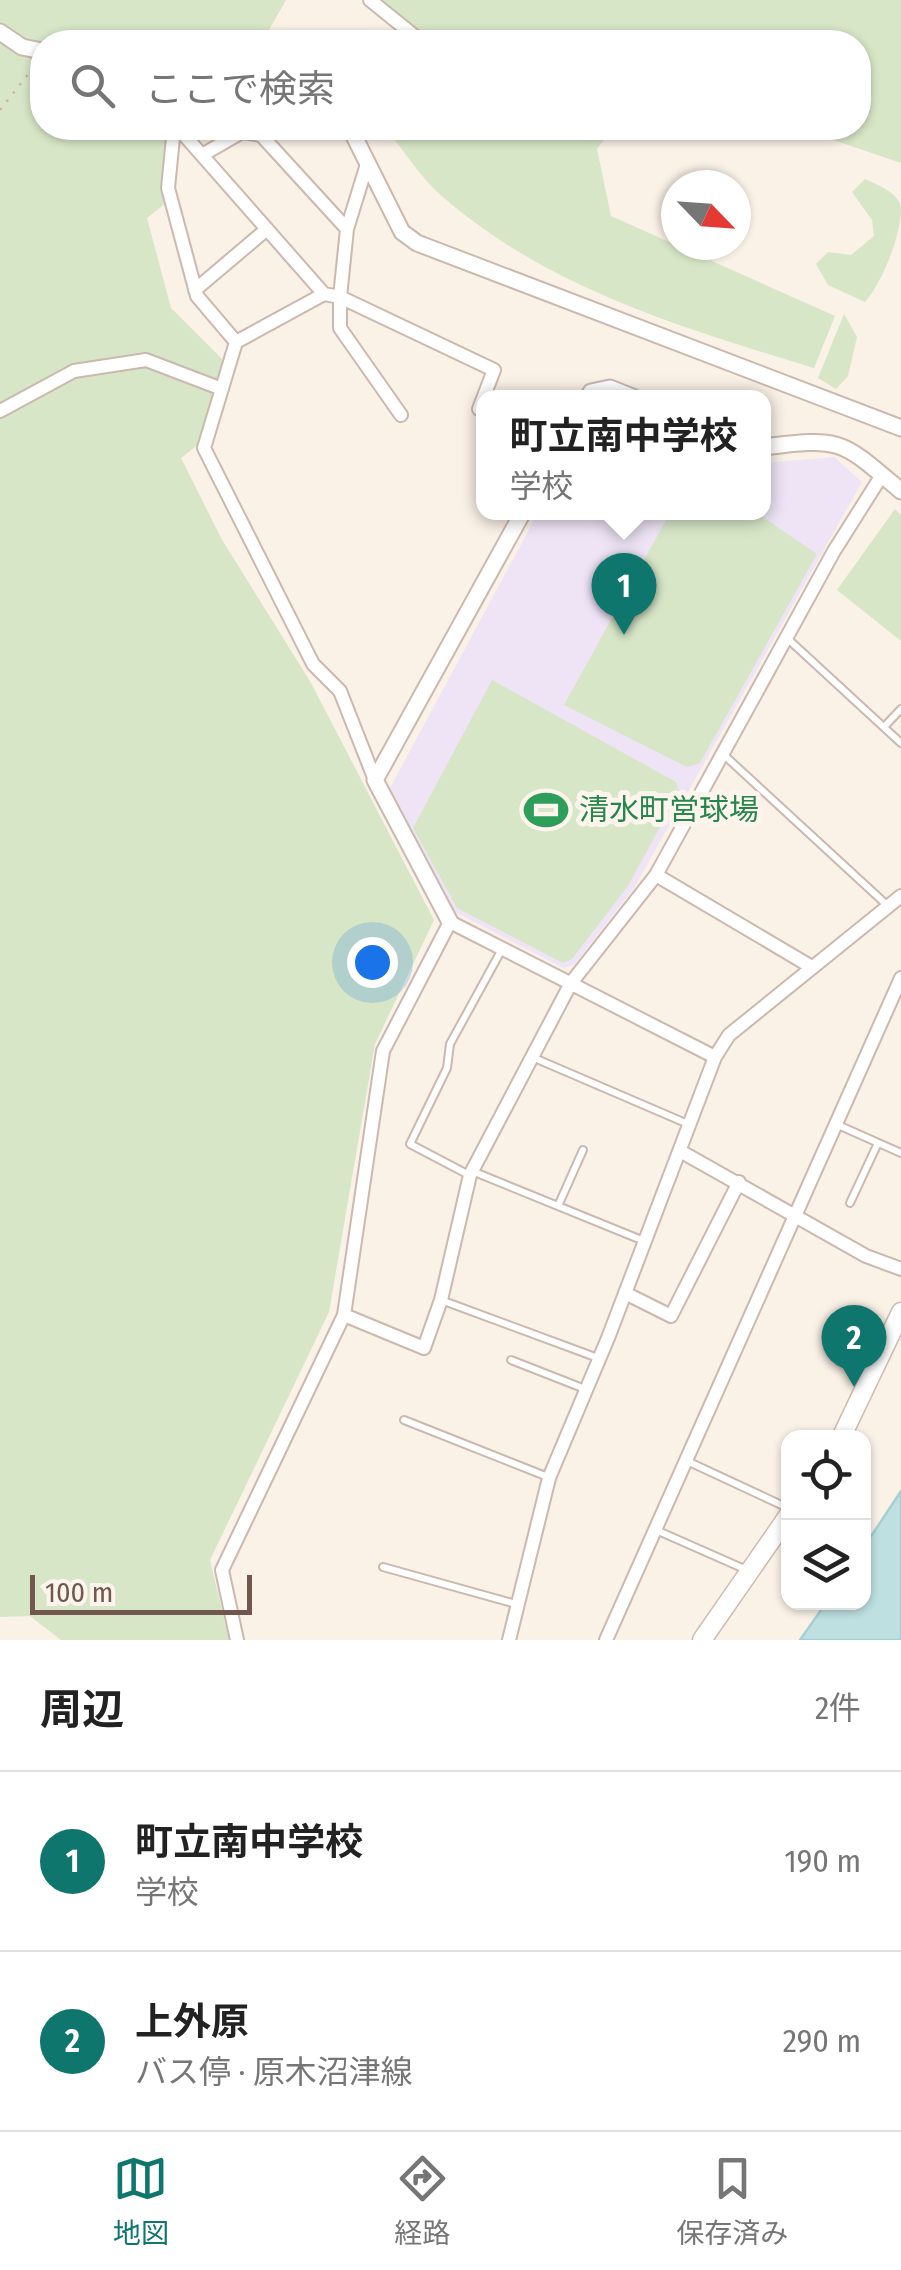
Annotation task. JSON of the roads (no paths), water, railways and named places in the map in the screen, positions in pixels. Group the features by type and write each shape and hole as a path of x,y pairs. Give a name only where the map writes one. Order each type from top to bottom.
{"main road":[{"path":"845,1430 901,1312"},
{"path":"702,1640 785,1520"}],"street":[{"path":"370,0 407,30"},
{"path":"0,32 30,49"},
{"path":"174,140 168,188 195,290 236,342"},
{"path":"188,140 324,294 340,297 494,370 486,390"},
{"path":"202,155 228,140"},
{"path":"266,140 347,229"},
{"path":"357,140 402,232 418,243 901,428"},
{"path":"366,164 347,229 340,328 401,414"},
{"path":"195,290 267,229"},
{"path":"324,294 236,342 204,448 313,664 340,692 374,780 450,922 716,1057"},
{"path":"0,412 74,371 146,360 222,389"},
{"path":"771,446 824,439 842,443 901,490"},
{"path":"344,1316 424,1348 441,1300 471,1173 570,983 656,874 882,475"},
{"path":"374,780 519,520"},
{"path":"656,874 810,966"},
{"path":"508,1640 550,1478 716,1057 728,1035 901,896"},
{"path":"238,1640 222,1570 344,1316 383,1051 450,922"},
{"path":"606,1640 901,978"},
{"path":"680,1151 866,1256 901,1269"},
{"path":"625,1294 671,1316 739,1182"}],"lane":[{"path":"787,638 901,744"},
{"path":"884,727 901,709"},
{"path":"723,754 888,907"},
{"path":"502,949 450,1044 448,1068 410,1144 471,1173 645,1242"},
{"path":"532,1056 690,1124"},
{"path":"836,1124 901,1153"},
{"path":"850,1203 878,1142"},
{"path":"558,1206 584,1150"},
{"path":"441,1300 600,1358"},
{"path":"510,1360 586,1390"},
{"path":"404,1420 550,1478"},
{"path":"687,1461 781,1505"},
{"path":"656,1530 750,1572"},
{"path":"383,1567 518,1604"}],"water":[{"path":"901,1491 901,1640 800,1640 821,1610 871,1610 871,1536"}],"place":[{"name":"町立南中学校","path":"624,635"},
{"name":"清水町営球場","path":"546,810"},
{"name":"上外原","path":"854,1387"}]}
